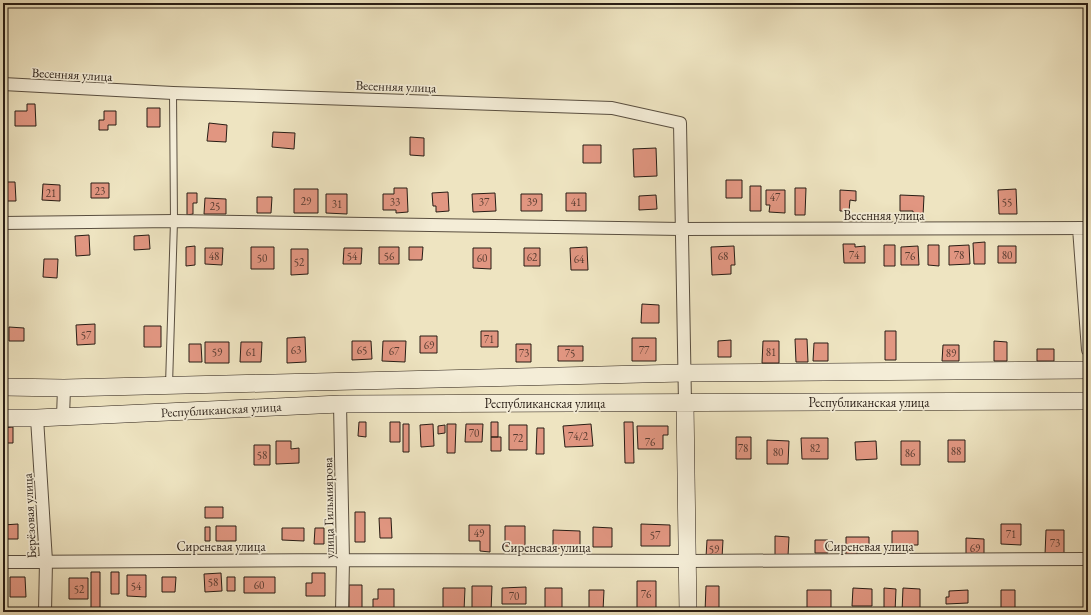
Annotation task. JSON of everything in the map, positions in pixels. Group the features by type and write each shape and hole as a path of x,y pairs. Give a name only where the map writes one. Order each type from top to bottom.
{"street":[{"name":"Весенняя улица","path":"3,84 173,93 612,108 680,123 685,403"},
{"name":"Весенняя улица","path":"3,223 174,221 681,229 1084,228"},
{"path":"1084,228 1088,350"},
{"name":"Республиканская улица","path":"3,387 64,388 684,372 1088,370"},
{"path":"63,417 64,388"},
{"name":"Республиканская улица","path":"3,418 63,417 340,404 1088,401"},
{"path":"685,403 688,612"},
{"name":"улица Гильмиярова","path":"340,404 343,560 342,612"},
{"name":"Берёзовая улица","path":"37,418 46,561 45,612"},
{"name":"Сиреневая улица","path":"3,562 1088,559"}],"lane":[{"path":"169,385 174,221 173,93"}],"building":[{"path":"27,104 35,104 36,126 15,126 15,111 27,111"},
{"path":"147,108 160,108 160,127 147,127"},
{"path":"104,111 116,111 116,125 108,125 108,130 99,130 99,120 104,120"},
{"path":"209,123 227,125 226,142 207,141"},
{"path":"273,132 295,133 294,149 272,147"},
{"path":"410,137 424,138 424,156 410,155"},
{"path":"583,145 601,145 601,163 583,163"},
{"path":"656,148 657,176 634,177 633,149"},
{"path":"726,180 742,180 742,198 726,198"},
{"path":"3,182 15,182 16,201 3,201"},
{"path":"91,183 109,183 109,198 91,198"},
{"path":"43,184 60,185 60,201 42,200"},
{"path":"750,186 761,186 761,211 750,211"},
{"path":"394,188 407,188 408,212 396,213 396,210 383,210 383,194 394,194"},
{"path":"795,188 806,188 805,215 795,215"},
{"path":"294,189 318,189 318,213 294,213"},
{"path":"1016,189 1017,214 999,214 998,190"},
{"path":"766,190 785,190 785,213 769,212 770,205 766,205"},
{"path":"840,190 856,191 856,201 850,200 849,211 840,211"},
{"path":"448,192 449,211 436,212 436,206 433,206 432,193"},
{"path":"187,193 197,193 197,203 193,203 193,214 187,215"},
{"path":"495,193 496,211 473,212 472,194"},
{"path":"566,193 586,193 586,211 566,211"},
{"path":"326,194 347,194 347,214 326,213"},
{"path":"521,194 542,194 542,211 521,211"},
{"path":"656,195 657,209 639,210 639,196"},
{"path":"900,195 924,196 923,216 913,216 913,211 900,211"},
{"path":"257,197 272,197 271,213 257,213"},
{"path":"205,198 226,199 226,214 204,214"},
{"path":"89,235 90,255 76,256 75,236"},
{"path":"149,235 150,249 134,250 134,236"},
{"path":"985,242 985,264 974,264 973,243"},
{"path":"843,244 855,244 855,247 865,246 865,263 844,263"},
{"path":"884,245 895,245 895,266 884,266"},
{"path":"928,245 939,245 939,266 928,265"},
{"path":"969,245 970,264 949,265 949,246"},
{"path":"195,246 195,265 186,266 186,247"},
{"path":"734,246 735,265 731,265 731,274 712,275 711,247"},
{"path":"918,246 919,265 901,265 901,247"},
{"path":"998,246 1016,246 1016,263 998,263"},
{"path":"251,247 274,247 274,269 251,269"},
{"path":"379,247 399,247 399,264 379,264"},
{"path":"409,247 423,247 422,260 409,260"},
{"path":"587,247 588,270 571,270 570,248"},
{"path":"205,248 223,248 222,265 205,264"},
{"path":"344,248 362,248 361,264 343,264"},
{"path":"473,248 491,248 491,269 473,268"},
{"path":"524,248 540,248 540,266 524,266"},
{"path":"291,249 308,249 308,274 291,275"},
{"path":"44,259 58,259 57,278 43,277"},
{"path":"642,304 659,305 659,323 641,323"},
{"path":"95,324 95,344 77,345 76,325"},
{"path":"144,326 161,326 161,347 144,347"},
{"path":"9,327 24,328 24,341 9,341"},
{"path":"481,331 498,331 498,347 481,347"},
{"path":"885,331 896,331 896,360 885,360"},
{"path":"420,336 437,336 437,353 420,353"},
{"path":"305,337 306,362 287,363 287,338"},
{"path":"632,338 656,338 656,361 632,361"},
{"path":"795,339 807,339 808,362 796,362"},
{"path":"731,340 731,357 718,357 718,341"},
{"path":"352,341 371,341 372,359 352,360"},
{"path":"383,341 406,341 405,362 382,361"},
{"path":"763,341 779,341 779,363 762,363"},
{"path":"994,341 1007,342 1007,361 994,361"},
{"path":"205,342 229,342 229,363 205,363"},
{"path":"241,342 262,342 261,362 240,362"},
{"path":"814,343 828,343 828,361 813,361"},
{"path":"189,344 201,344 202,362 189,362"},
{"path":"516,344 531,344 531,362 516,362"},
{"path":"943,345 959,345 959,361 942,361"},
{"path":"558,346 583,346 583,361 558,361"},
{"path":"1037,349 1054,349 1054,361 1037,361"},
{"path":"359,422 366,422 366,437 358,436"},
{"path":"390,422 400,422 400,442 390,442"},
{"path":"491,422 498,422 498,437 491,437"},
{"path":"624,422 633,422 634,463 625,463"},
{"path":"403,424 409,424 409,452 403,452"},
{"path":"433,424 434,446 421,447 420,425"},
{"path":"447,424 456,424 455,453 447,453"},
{"path":"466,424 483,424 482,442 465,442"},
{"path":"591,424 593,446 565,447 563,426"},
{"path":"445,425 445,433 438,434 438,426"},
{"path":"509,425 527,425 527,450 509,450"},
{"path":"637,426 668,426 668,435 663,435 663,449 638,449"},
{"path":"13,427 13,443 3,443 3,428"},
{"path":"537,428 544,428 544,454 536,454"},
{"path":"491,437 501,437 501,451 491,451"},
{"path":"736,437 751,437 751,459 736,459"},
{"path":"801,438 828,438 828,459 802,459"},
{"path":"767,440 789,441 788,464 767,464"},
{"path":"948,440 965,440 965,462 948,462"},
{"path":"276,441 291,441 291,449 299,448 299,463 276,464"},
{"path":"876,441 877,459 856,460 855,442"},
{"path":"901,441 920,441 920,465 901,465"},
{"path":"254,445 270,445 270,465 254,465"},
{"path":"205,507 223,507 223,518 205,518"},
{"path":"355,512 365,512 365,542 355,542"},
{"path":"379,518 391,518 392,538 380,538"},
{"path":"18,524 18,539 3,539 3,525"},
{"path":"641,524 670,525 670,546 641,546"},
{"path":"1001,524 1021,524 1021,545 1001,544"},
{"path":"469,525 490,525 490,552 480,551 480,541 469,541"},
{"path":"216,526 236,526 236,541 216,541"},
{"path":"505,526 525,526 525,547 505,546"},
{"path":"205,527 210,527 210,541 205,541"},
{"path":"593,527 612,528 612,547 593,547"},
{"path":"282,528 304,528 304,541 282,540"},
{"path":"315,528 324,528 324,544 314,544"},
{"path":"553,530 580,531 580,549 553,548"},
{"path":"1046,530 1064,530 1064,556 1045,555"},
{"path":"892,531 918,531 918,545 901,545 901,557 892,557"},
{"path":"775,536 789,537 788,556 775,556"},
{"path":"846,537 869,537 869,551 857,551 857,558 846,558"},
{"path":"966,538 984,539 984,558 966,558"},
{"path":"707,540 723,540 722,558 706,557"},
{"path":"815,540 828,540 828,553 815,553"},
{"path":"91,572 100,572 100,610 91,610"},
{"path":"111,572 119,572 119,594 111,594"},
{"path":"221,573 222,591 205,592 204,574"},
{"path":"312,573 325,573 325,596 306,596 306,583 312,583"},
{"path":"127,575 146,575 146,597 127,596"},
{"path":"10,577 25,577 26,597 10,597"},
{"path":"162,577 176,577 175,592 162,592"},
{"path":"227,577 235,577 235,591 227,591"},
{"path":"244,577 275,577 275,593 244,593"},
{"path":"69,578 88,578 88,599 69,599"},
{"path":"637,581 656,581 656,608 637,608"},
{"path":"349,585 362,585 362,612 349,612"},
{"path":"472,586 492,586 491,612 472,612"},
{"path":"706,586 719,586 719,612 705,612"},
{"path":"526,587 526,604 502,604 502,588"},
{"path":"443,588 465,588 464,611 443,611"},
{"path":"545,588 562,588 562,611 545,611"},
{"path":"853,588 872,589 872,606 852,606"},
{"path":"884,588 896,589 895,612 884,612"},
{"path":"903,588 920,589 920,612 902,612"},
{"path":"378,589 394,589 394,612 373,612 373,599 378,599"},
{"path":"589,590 604,590 603,611 589,611"},
{"path":"807,590 831,590 831,610 807,610"},
{"path":"968,590 968,603 946,604 946,597 949,597 949,591"},
{"path":"1001,590 1015,590 1015,608 1001,608"}]}
